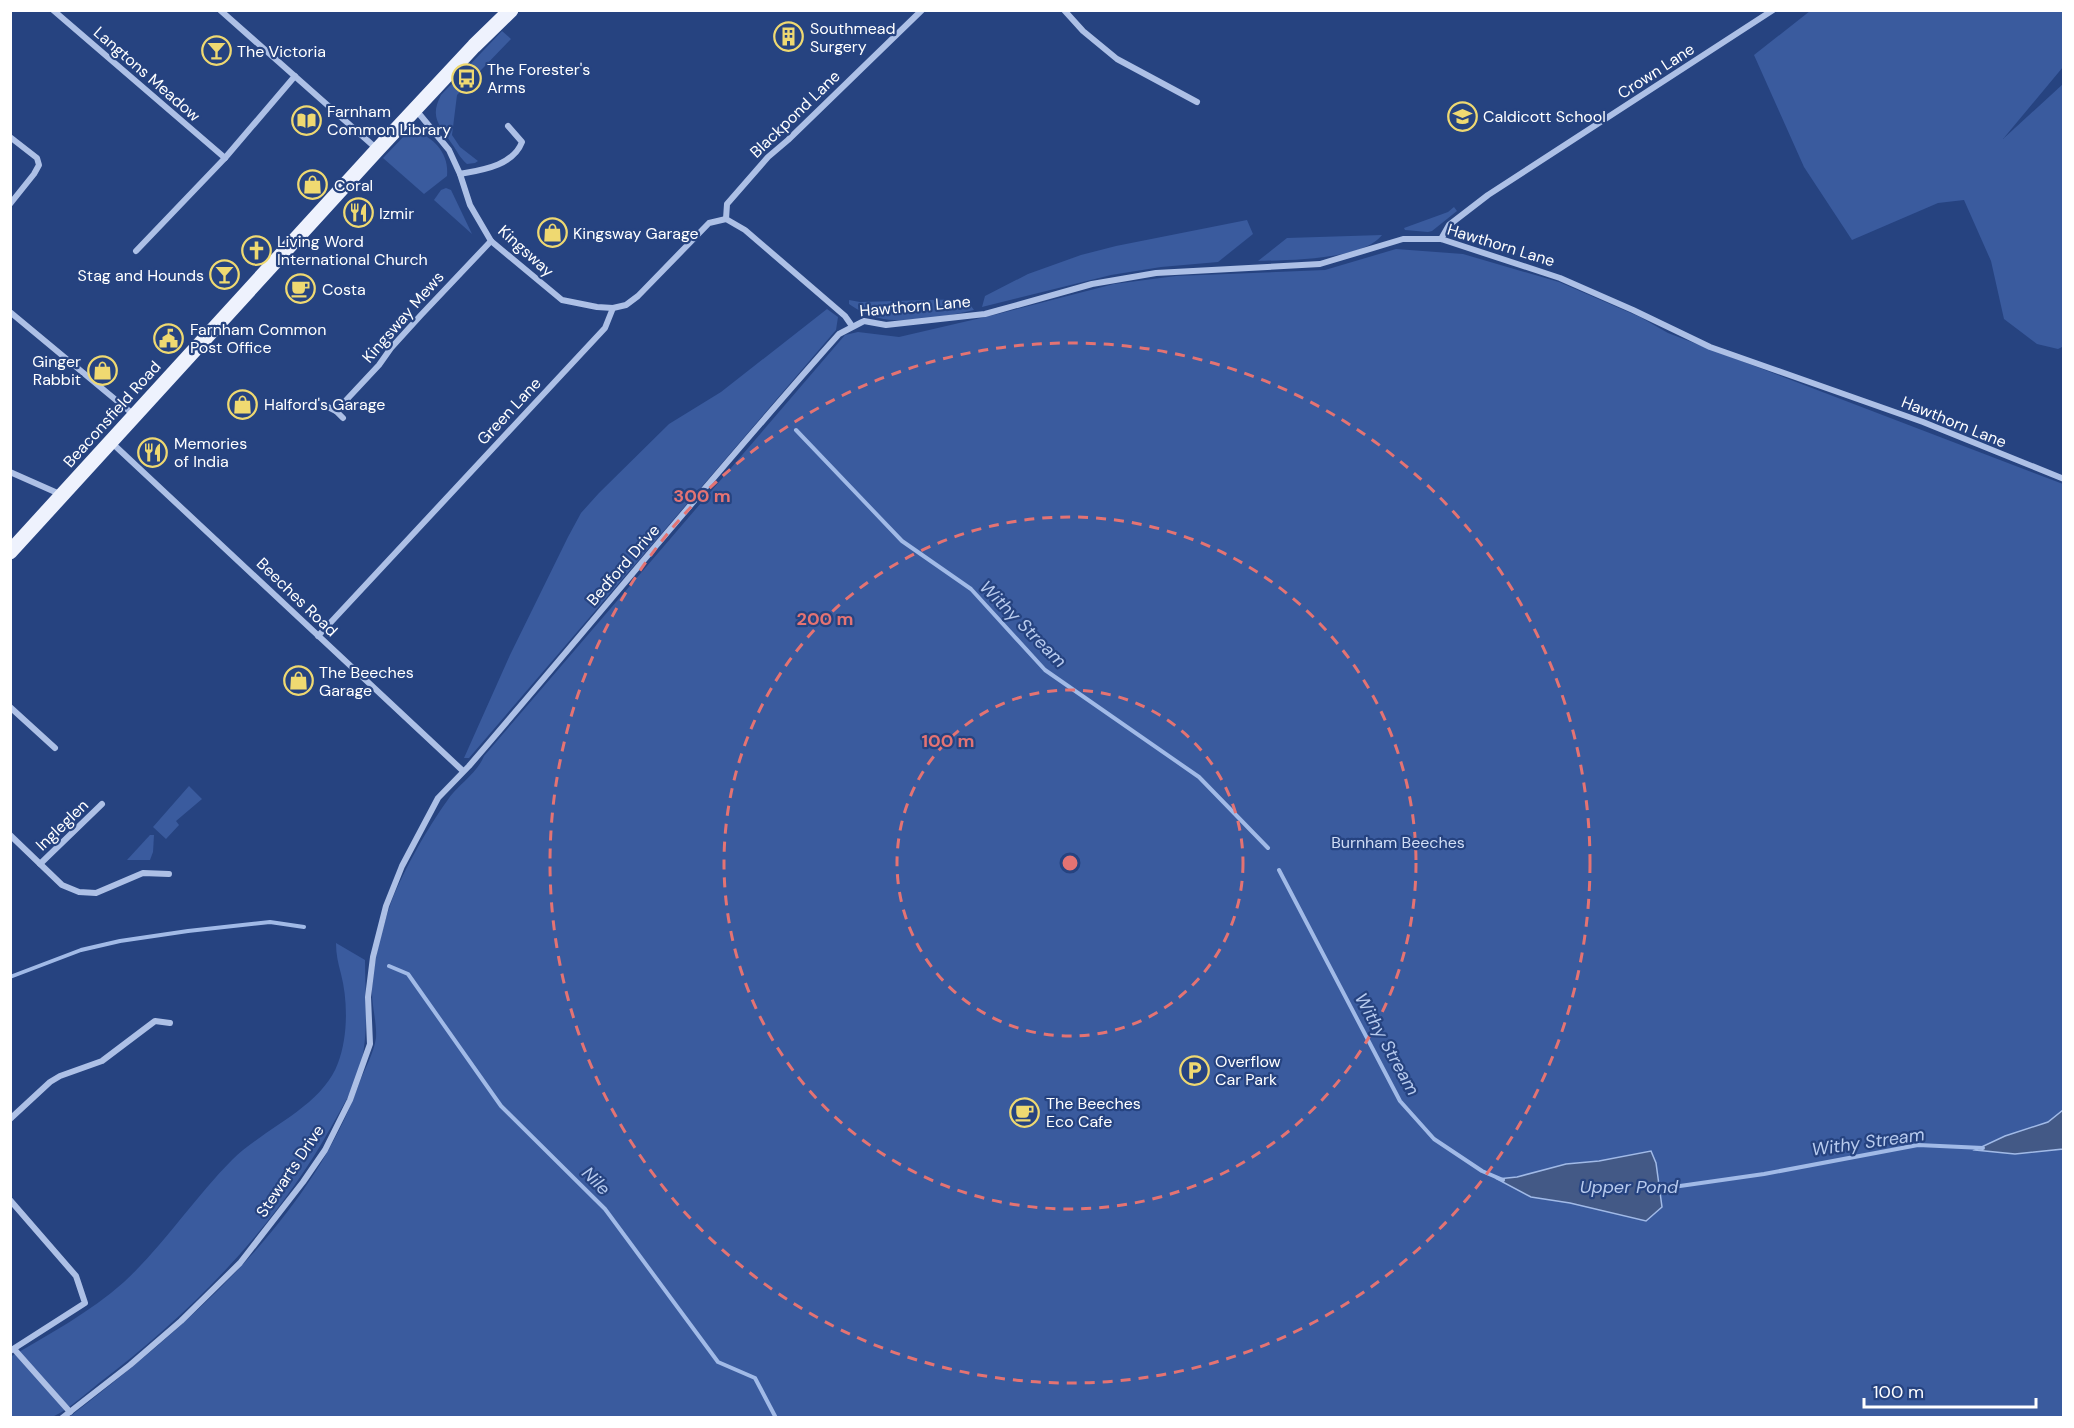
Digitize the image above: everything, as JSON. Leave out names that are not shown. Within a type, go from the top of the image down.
[{"type":"main road","name":"Beaconsfield Road","points":[[10,552],[112,443],[377,150],[416,111],[474,46],[511,10]]},
{"type":"street","name":"Langtons Meadow","points":[[52,10],[225,158]]},
{"type":"street","points":[[220,10],[377,150]]},
{"type":"street","name":"Blackpond Lane","points":[[726,219],[727,204],[768,157],[922,10]]},
{"type":"street","points":[[1064,10],[1083,31],[1117,59],[1197,102]]},
{"type":"street","name":"Crown Lane","points":[[1441,239],[1449,225],[1488,195],[1773,10]]},
{"type":"street","points":[[136,251],[225,158],[295,76]]},
{"type":"street","name":"Kingsway","points":[[416,111],[449,150],[470,205],[490,241],[562,300],[614,308]]},
{"type":"street","points":[[460,174],[484,170],[506,161],[520,148],[522,142],[508,126]]},
{"type":"street","points":[[10,137],[37,158],[39,165],[10,204]]},
{"type":"street","points":[[614,308],[626,305],[638,296],[710,223],[726,219]]},
{"type":"street","name":"Hawthorn Lane","points":[[726,219],[745,230],[845,316],[852,326],[864,321],[886,325],[985,314],[1092,284],[1156,273],[1320,264],[1403,239],[1441,239],[1560,278],[1710,347],[1923,422],[2064,479]]},
{"type":"street","name":"Kingsway Mews","points":[[336,411],[490,241]]},
{"type":"street","name":"Green Lane","points":[[318,636],[605,328],[614,308]]},
{"type":"street","points":[[10,312],[135,415]]},
{"type":"street","name":"Bedford Drive","points":[[463,771],[653,551],[768,413],[839,334],[852,326]]},
{"type":"street","points":[[324,405],[336,411],[343,418]]},
{"type":"street","name":"Beeches Road","points":[[112,443],[463,771]]},
{"type":"street","points":[[10,472],[62,495]]},
{"type":"street","points":[[10,707],[55,748]]},
{"type":"street","name":"Stewarts Drive","points":[[62,1418],[181,1321],[240,1263],[325,1150],[350,1100],[370,1044],[368,997],[373,957],[386,906],[402,866],[438,798],[463,771]]},
{"type":"street","name":"Ingleglen","points":[[40,864],[102,804]]},
{"type":"street","name":"Ingleglen","points":[[10,835],[62,885],[79,892],[96,892],[143,873],[169,874]]},
{"type":"street","points":[[10,1119],[50,1082],[60,1076],[102,1061],[155,1021],[170,1023]]},
{"type":"street","points":[[10,1200],[76,1276],[85,1303],[12,1350],[70,1412]]},
{"type":"green space","points":[[2061,10],[2064,13],[2063,67],[2003,139],[2063,84],[2064,346],[2058,349],[2037,344],[2004,319],[1991,261],[1964,200],[1938,203],[1852,240],[1804,167],[1754,55],[1810,11]]},
{"type":"green space","points":[[502,31],[511,39],[457,95],[452,135],[460,147],[478,161],[467,164],[437,121],[436,110],[441,95]]},
{"type":"green space","points":[[417,132],[430,139],[440,149],[447,168],[447,176],[424,194],[383,158],[407,133]]},
{"type":"green space","points":[[446,188],[451,190],[472,234],[434,200],[441,190]]},
{"type":"green space","points":[[1454,207],[1457,211],[1432,231],[1405,230],[1404,228],[1448,212]]},
{"type":"green space","points":[[1247,220],[1253,234],[1218,262],[1161,267],[1111,275],[982,307],[985,296],[1028,274],[1081,255]]},
{"type":"green space","points":[[1382,235],[1372,243],[1343,254],[1306,259],[1258,261],[1287,238]]},
{"type":"green space","name":"Burnham Beeches","points":[[1396,249],[1463,254],[1559,282],[1640,317],[1668,333],[2063,484],[2063,1417],[68,1418],[155,1348],[197,1310],[275,1228],[308,1182],[337,1135],[373,1050],[376,1032],[372,982],[382,933],[397,888],[432,823],[451,795],[477,768],[484,756],[845,335],[858,332],[899,337],[1114,284],[1176,276],[1325,270]]},
{"type":"green space","points":[[966,299],[974,310],[913,320],[889,320],[875,317],[849,304],[849,300],[860,302]]},
{"type":"green space","points":[[827,309],[838,317],[836,330],[469,758],[464,758],[510,655],[581,513],[669,424],[721,392]]},
{"type":"green space","points":[[189,786],[202,799],[176,821],[179,825],[166,839],[153,827]]},
{"type":"green space","points":[[150,835],[154,835],[150,860],[127,860]]},
{"type":"green space","points":[[336,943],[365,960],[366,1025],[363,1051],[361,1064],[351,1089],[307,1166],[283,1201],[228,1268],[166,1328],[133,1356],[56,1415],[41,1418],[11,1417],[10,1357],[84,1313],[124,1282],[139,1268],[232,1160],[245,1148],[306,1105],[330,1078],[338,1063],[344,1042],[346,1019],[345,996]]},
{"type":"water","points":[[2063,1110],[2063,1149],[2015,1154],[1975,1150],[2005,1136],[2048,1122]]},
{"type":"water","name":"Upper Pond","points":[[1651,1151],[1656,1163],[1662,1207],[1646,1221],[1570,1203],[1531,1197],[1497,1179],[1517,1177],[1566,1164],[1599,1161]]},
{"type":"waterway","name":"Withy Stream","points":[[796,430],[902,541],[971,589],[1045,670],[1199,777],[1268,848]]},
{"type":"waterway","name":"Withy Stream","points":[[1279,870],[1400,1101],[1434,1139],[1482,1171],[1503,1180]]},
{"type":"waterway","points":[[10,977],[81,950],[120,941],[270,922],[304,927]]},
{"type":"waterway","name":"Nile","points":[[389,966],[408,974],[501,1106],[605,1209],[718,1362],[755,1378],[776,1418]]},
{"type":"waterway","name":"Withy Stream","points":[[1673,1187],[1764,1174],[1918,1145],[1983,1148]]},
{"type":"place","name":"Southmead Surgery","points":[[789,37]]},
{"type":"place","name":"The Victoria","points":[[216,51]]},
{"type":"place","name":"The Forester's Arms","points":[[466,78]]},
{"type":"place","name":"Caldicott School","points":[[1462,116]]},
{"type":"place","name":"Farnham Common Library","points":[[306,120]]},
{"type":"place","name":"Coral","points":[[313,185]]},
{"type":"place","name":"Izmir","points":[[358,213]]},
{"type":"place","name":"Kingsway Garage","points":[[552,233]]},
{"type":"place","name":"Living Word International Church","points":[[256,250]]},
{"type":"place","name":"Stag and Hounds","points":[[225,275]]},
{"type":"place","name":"Costa","points":[[301,289]]},
{"type":"place","name":"Farnham Common Post Office","points":[[169,338]]},
{"type":"place","name":"Ginger Rabbit","points":[[102,370]]},
{"type":"place","name":"Halford's Garage","points":[[243,404]]},
{"type":"place","name":"Memories of India","points":[[153,452]]},
{"type":"place","name":"The Beeches Garage","points":[[298,681]]},
{"type":"place","name":"Overflow Car Park","points":[[1194,1070]]},
{"type":"place","name":"The Beeches Eco Cafe","points":[[1025,1112]]}]
